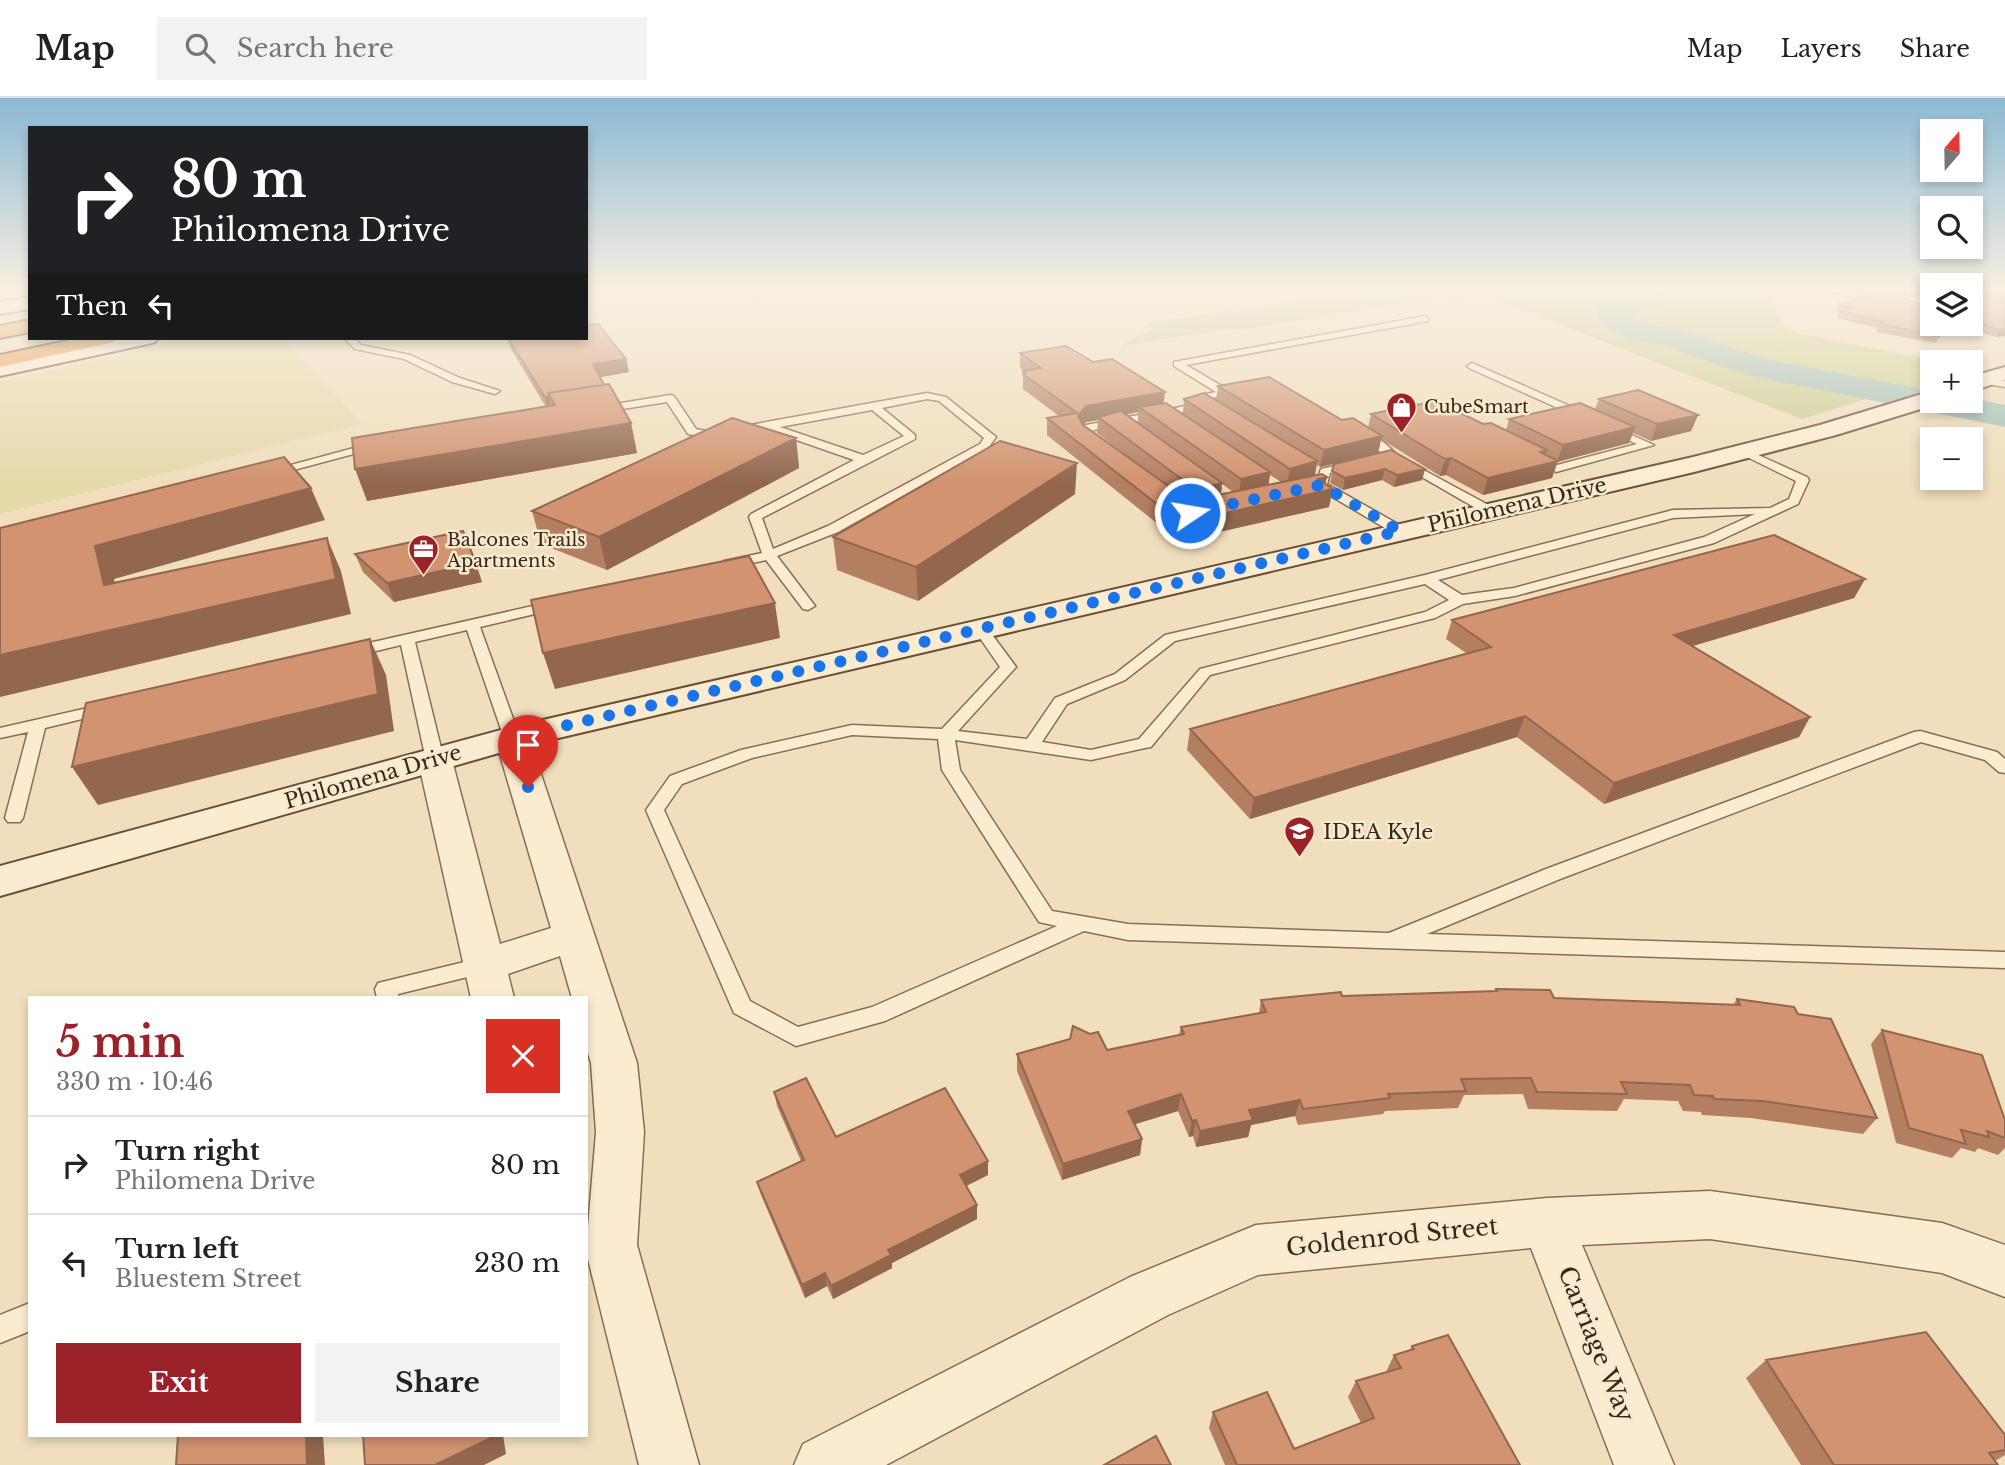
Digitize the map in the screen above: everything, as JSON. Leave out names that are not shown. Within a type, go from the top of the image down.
[{"type":"highway","points":[[0,361],[24,356]]},
{"type":"street","points":[[0,370],[66,356]]},
{"type":"street","name":"Philomena Drive","points":[[0,881],[512,738],[1745,452],[1920,402]]},
{"type":"street","points":[[512,738],[614,1063],[620,1132],[599,1227],[669,1465]]},
{"type":"street","points":[[435,760],[489,981],[574,936]]},
{"type":"street","name":"Goldenrod Street","points":[[824,1465],[1149,1296],[1256,1251],[1547,1222],[1710,1215],[1942,1248],[2005,1271]]},
{"type":"street","name":"Carriage Way","points":[[1547,1222],[1644,1465]]},
{"type":"lane","points":[[401,356],[456,380],[495,391]]},
{"type":"lane","points":[[1222,356],[1177,364],[1226,393]]},
{"type":"lane","points":[[1472,366],[1648,445],[1556,469],[1521,451]]},
{"type":"lane","points":[[1108,452],[1088,436],[1086,432],[1090,427],[1127,425],[1166,412],[1194,407],[1201,400],[1249,389]]},
{"type":"lane","points":[[589,411],[670,398],[692,432],[711,435],[927,396],[943,399],[989,437],[984,446],[833,529],[769,555],[715,568]]},
{"type":"lane","points":[[1201,400],[1213,408]]},
{"type":"lane","points":[[808,606],[769,555],[755,517],[911,436],[874,406]]},
{"type":"lane","points":[[1166,412],[1177,420]]},
{"type":"lane","points":[[1374,423],[1349,428],[1490,511]]},
{"type":"lane","points":[[766,426],[864,459]]},
{"type":"lane","points":[[254,476],[387,443]]},
{"type":"lane","points":[[1084,923],[877,1015],[796,1037],[742,1007],[655,810],[676,780],[747,754],[852,730],[946,734],[1091,755],[1145,743],[1205,672],[1430,615],[1459,600],[1516,592],[1709,540],[1794,501],[1803,480],[1745,452]]},
{"type":"lane","points":[[1378,458],[1391,455]]},
{"type":"lane","points":[[1296,490],[1320,477],[1325,471],[1365,461]]},
{"type":"lane","points":[[1320,477],[1400,531]]},
{"type":"lane","points":[[1031,745],[1061,701],[1120,677],[1170,638],[1427,579],[1673,514],[1776,509]]},
{"type":"lane","points":[[1427,579],[1459,600]]},
{"type":"lane","points":[[338,655],[566,602]]},
{"type":"lane","points":[[472,624],[512,738]]},
{"type":"lane","points":[[946,734],[1008,667],[980,628]]},
{"type":"lane","points":[[407,639],[435,760]]},
{"type":"lane","points":[[0,733],[120,706]]},
{"type":"lane","points":[[14,818],[38,724]]},
{"type":"lane","points":[[946,734],[951,770],[1046,917],[1128,932],[2005,960]]},
{"type":"lane","points":[[1389,941],[1553,874],[1920,736],[1991,756],[2005,768]]},
{"type":"lane","points":[[388,996],[386,989],[489,981]]},
{"type":"lane","points":[[0,1329],[28,1318]]},
{"type":"shaded area","points":[[114,356],[299,356],[362,424],[0,514],[0,382]]},
{"type":"green space","points":[[1640,356],[1920,358],[1920,386],[1881,401],[1866,399],[1802,419]]},
{"type":"building","points":[[519,356],[623,356],[626,359],[593,364],[604,385],[548,393],[549,397],[545,397]]},
{"type":"building","points":[[1024,356],[1083,356],[1093,362],[1112,359],[1165,392],[1086,406],[1078,416],[1083,425],[1178,493],[1174,497],[1178,503],[1322,474],[1327,477],[1318,479],[1333,489],[1181,523],[1047,418],[1077,413],[1023,374],[1023,371],[1041,368]]},
{"type":"building","points":[[1269,377],[1342,420],[1353,418],[1382,436],[1324,450],[1218,386]]},
{"type":"building","points":[[609,384],[631,423],[355,469],[352,438],[555,405],[548,393]]},
{"type":"building","points":[[1638,390],[1698,415],[1657,424],[1599,399]]},
{"type":"building","points":[[1204,393],[1317,461],[1290,469],[1184,399]]},
{"type":"building","points":[[1436,401],[1547,450],[1540,452],[1558,461],[1488,478],[1451,458],[1445,459],[1371,414]]},
{"type":"building","points":[[1166,403],[1270,472],[1241,479],[1139,407]]},
{"type":"building","points":[[1580,403],[1635,427],[1563,445],[1509,419]]},
{"type":"building","points":[[1121,411],[1222,483],[1195,489],[1098,417]]},
{"type":"building","points":[[732,418],[796,438],[599,537],[532,511]]},
{"type":"building","points":[[1000,441],[1077,463],[916,567],[833,537]]},
{"type":"building","points":[[1391,450],[1425,469],[1397,475],[1385,469],[1345,478],[1332,471],[1334,464]]},
{"type":"building","points":[[284,457],[311,488],[95,546],[104,585],[327,538],[336,579],[0,655],[0,528]]},
{"type":"building","points":[[463,531],[476,563],[387,583],[355,554]]},
{"type":"building","points":[[1774,535],[1865,579],[1674,635],[1810,717],[1614,783],[1525,716],[1254,798],[1190,729],[1491,647],[1452,620]]},
{"type":"building","points":[[749,556],[775,603],[543,653],[531,600]]},
{"type":"building","points":[[370,639],[378,694],[72,767],[86,703]]},
{"type":"building","points":[[1496,989],[1550,990],[1554,998],[1740,1005],[1737,999],[1794,1007],[1798,1014],[1831,1019],[1877,1118],[1763,1101],[1714,1099],[1713,1096],[1694,1095],[1690,1085],[1621,1082],[1627,1094],[1537,1092],[1531,1078],[1461,1079],[1466,1091],[1388,1094],[1390,1098],[1303,1109],[1300,1100],[1249,1110],[1253,1120],[1200,1131],[1196,1120],[1192,1121],[1181,1094],[1128,1111],[1142,1139],[1063,1164],[1017,1054],[1070,1039],[1073,1026],[1090,1034],[1098,1032],[1107,1050],[1184,1034],[1181,1027],[1266,1012],[1261,1000],[1341,992],[1342,996],[1497,991]]},
{"type":"building","points":[[1882,1030],[1982,1055],[2005,1120],[2005,1138],[1987,1131],[1989,1137],[1961,1130],[1966,1144],[1909,1128]]},
{"type":"building","points":[[806,1078],[836,1137],[945,1088],[988,1161],[960,1175],[977,1205],[888,1250],[891,1255],[831,1286],[825,1273],[802,1285],[757,1182],[804,1160],[774,1092]]},
{"type":"building","points":[[1926,1332],[2005,1435],[2005,1450],[1989,1453],[1998,1465],[1834,1465],[1766,1360]]},
{"type":"building","points":[[1448,1335],[1520,1465],[1237,1465],[1213,1412],[1267,1392],[1294,1449],[1374,1418],[1356,1381],[1401,1368],[1394,1355],[1414,1349],[1412,1346]]},
{"type":"building","points":[[1156,1436],[1171,1465],[1104,1465]]},
{"type":"building","points":[[178,1437],[306,1437],[307,1465],[176,1465]]},
{"type":"building","points":[[363,1437],[493,1437],[435,1465],[365,1465]]},
{"type":"waterway","points":[[1724,356],[1762,369],[2005,416]]},
{"type":"place","name":"CubeSmart","points":[[1401,434]]},
{"type":"place","name":"Balcones Trails Apartments","points":[[424,577]]},
{"type":"place","name":"IDEA Kyle","points":[[1300,859]]},
{"type":"route","points":[[528,787],[512,738],[1400,531],[1321,485],[1190,513]]}]
